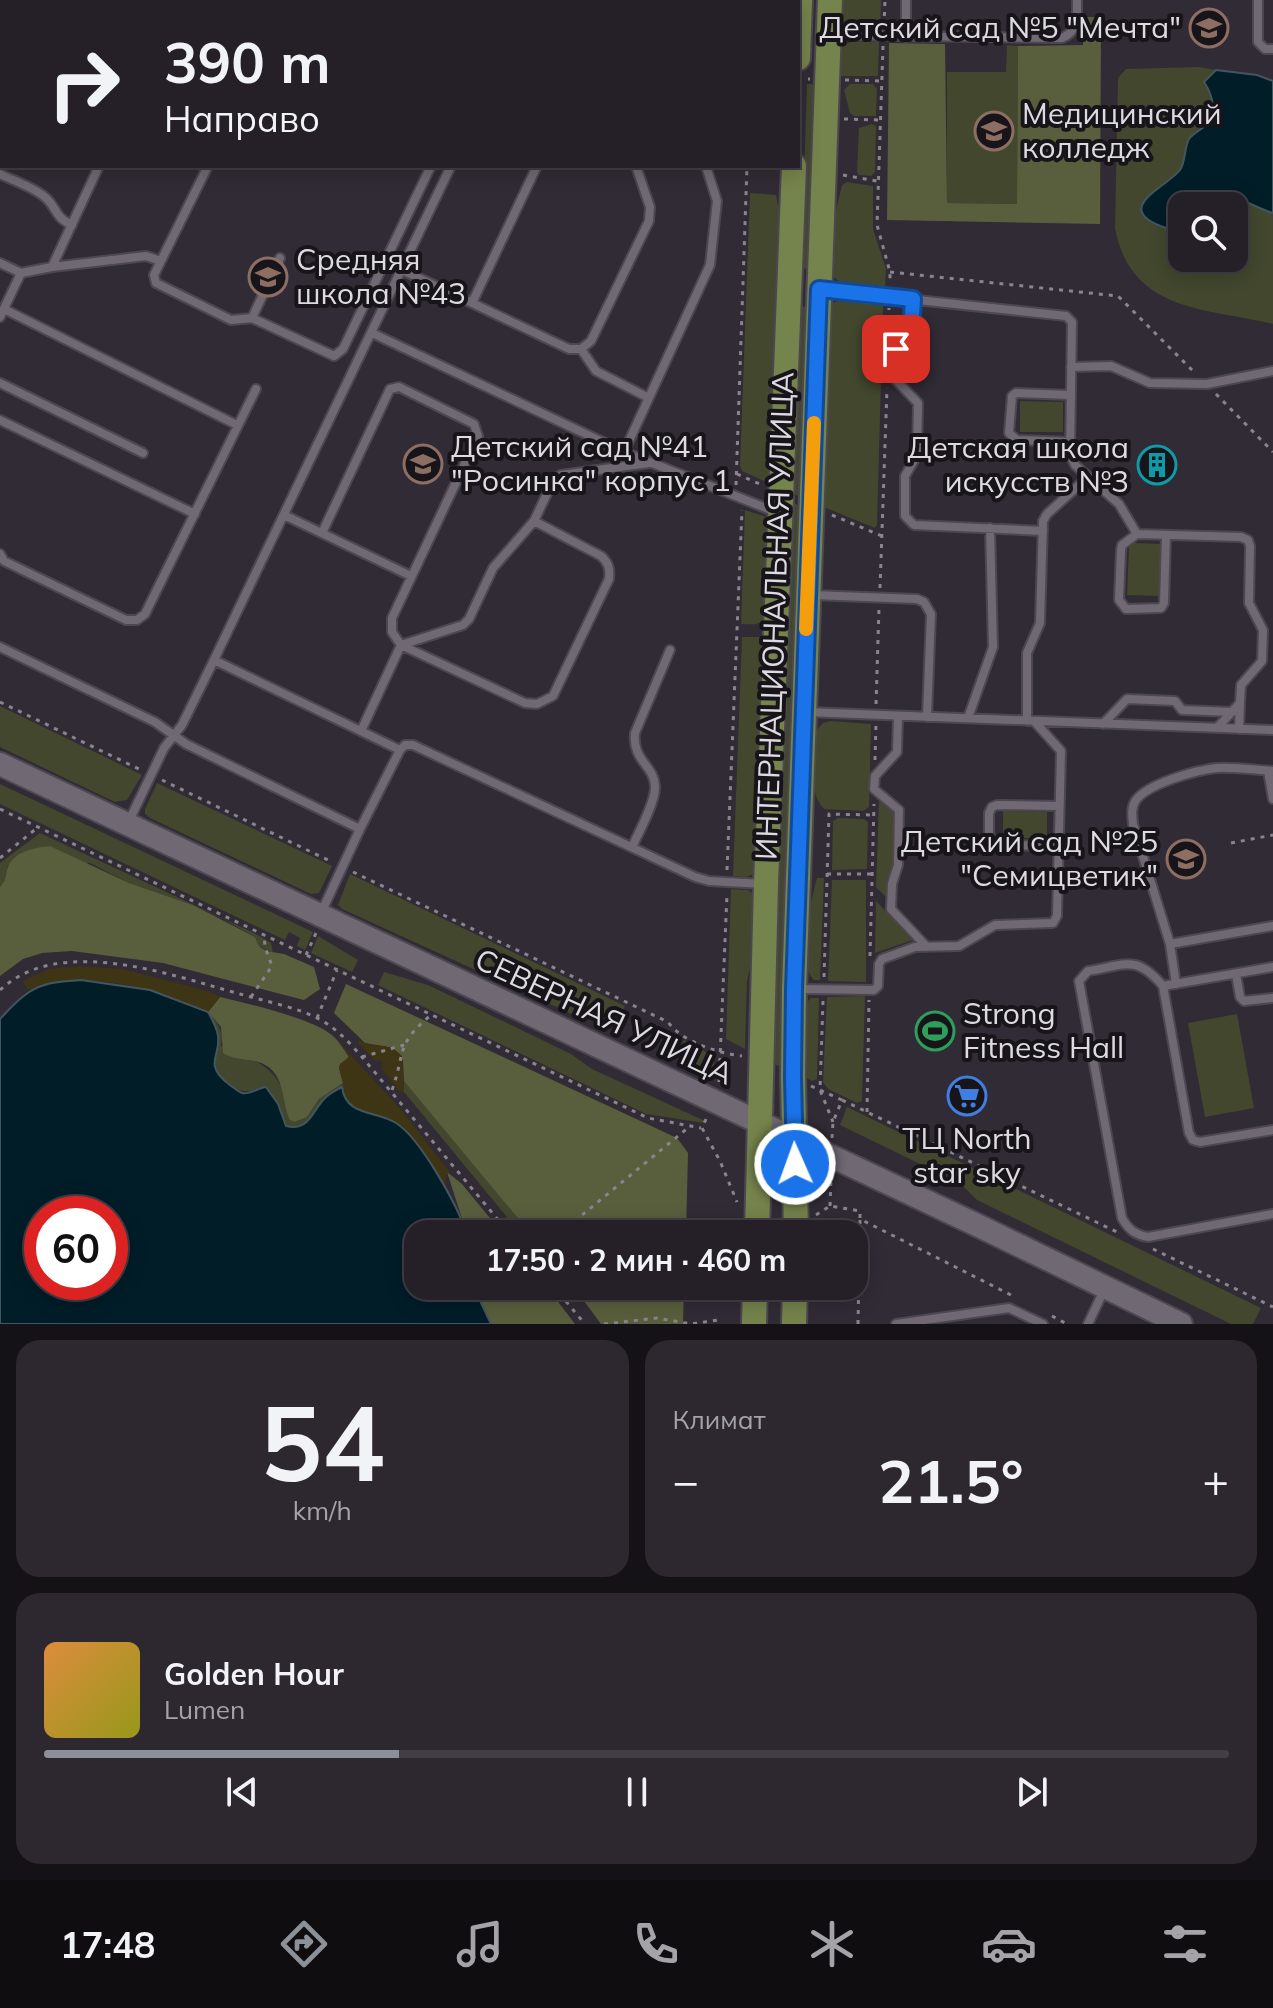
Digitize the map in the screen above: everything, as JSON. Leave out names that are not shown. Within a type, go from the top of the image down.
[{"type":"main road","name":"ИНТЕРНАЦИОНАЛЬНАЯ УЛИЦА","points":[[796,1220],[794,989],[830,0]]},
{"type":"main road","name":"ИНТЕРНАЦИОНАЛЬНАЯ УЛИЦА","points":[[757,1220],[766,884],[794,168]]},
{"type":"main road","points":[[789,289],[819,289]]},
{"type":"main road","name":"СЕВЕРНАЯ УЛИЦА","points":[[0,764],[1181,1324]]},
{"type":"main road","points":[[754,1324],[755,1300]]},
{"type":"main road","points":[[794,1324],[795,1300]]},
{"type":"lane","points":[[906,0],[906,37]]},
{"type":"lane","points":[[829,35],[1062,38],[1073,31],[1077,22],[1077,0]]},
{"type":"lane","points":[[1258,0],[1258,42],[1265,49],[1273,49]]},
{"type":"lane","points":[[52,267],[98,168]]},
{"type":"lane","points":[[207,168],[154,275],[159,285],[231,320],[252,318],[328,355],[338,354],[343,349],[430,168]]},
{"type":"lane","points":[[127,825],[164,748],[182,725],[214,660],[450,168]]},
{"type":"lane","points":[[472,303],[536,168]]},
{"type":"lane","points":[[402,270],[569,349],[581,349],[591,341],[649,221],[650,207],[637,168]]},
{"type":"lane","points":[[624,452],[710,265],[717,201],[707,168]]},
{"type":"lane","points":[[0,174],[40,194],[48,200],[56,215],[72,225]]},
{"type":"lane","points":[[0,263],[21,273],[146,256],[161,261]]},
{"type":"lane","points":[[252,318],[280,258]]},
{"type":"lane","points":[[21,273],[2,313],[237,425]]},
{"type":"lane","points":[[819,289],[1066,316],[1072,322],[1070,442],[1073,461],[1119,504],[1137,534]]},
{"type":"lane","points":[[913,299],[911,332],[896,349],[895,379],[918,403],[917,455],[905,476],[905,516],[914,525],[1043,531]]},
{"type":"lane","points":[[372,333],[624,452],[781,514]]},
{"type":"lane","points":[[581,349],[596,371],[649,398]]},
{"type":"lane","points":[[1071,367],[1111,366],[1150,383],[1207,384],[1273,371]]},
{"type":"lane","points":[[0,383],[143,453]]},
{"type":"lane","points":[[322,533],[387,392],[394,386],[474,424],[478,436],[392,618],[392,632],[401,645],[525,703],[537,704],[553,696],[609,579],[610,571],[607,561],[601,556],[534,521]]},
{"type":"lane","points":[[0,554],[4,561],[126,620],[137,620],[145,614],[256,389]]},
{"type":"lane","points":[[1070,442],[1017,440],[1009,433],[1012,396],[1016,393],[1071,395]]},
{"type":"lane","points":[[0,420],[195,514]]},
{"type":"lane","points":[[361,731],[401,645],[463,625],[469,619],[493,568],[534,521],[554,479],[561,475],[649,463]]},
{"type":"lane","points":[[794,989],[874,990],[878,986],[882,959],[915,947],[959,946],[995,925],[1053,923],[1057,916],[1061,751],[1030,721],[1027,653],[1040,623],[1043,531],[1047,514],[1088,477]]},
{"type":"lane","points":[[284,515],[411,576]]},
{"type":"lane","points":[[968,718],[993,647],[990,528]]},
{"type":"lane","points":[[1166,535],[1164,603],[1155,610],[1126,609],[1119,600],[1121,550],[1122,545],[1137,534],[1241,537],[1248,540],[1249,603],[1263,630],[1262,661],[1241,685],[1239,729]]},
{"type":"lane","points":[[808,595],[917,599],[928,607],[931,614],[927,717]]},
{"type":"lane","points":[[0,647],[155,722],[174,736],[360,829]]},
{"type":"lane","points":[[632,847],[656,788],[653,775],[639,758],[634,744],[635,733],[670,650]]},
{"type":"lane","points":[[214,660],[400,750]]},
{"type":"lane","points":[[1103,724],[1127,699],[1175,701],[1182,710],[1232,712]]},
{"type":"lane","points":[[1217,728],[1240,703]]},
{"type":"lane","points":[[803,712],[1273,730]]},
{"type":"lane","points":[[898,716],[897,752],[875,776],[874,789],[899,810],[898,865],[892,884],[891,909],[926,946]]},
{"type":"lane","points":[[322,918],[360,829],[405,745],[413,745],[703,880],[766,884]]},
{"type":"lane","points":[[1176,984],[1170,944],[1133,824],[1131,814],[1136,800],[1154,786],[1219,768],[1270,771],[1273,799]]},
{"type":"lane","points":[[1059,806],[997,805],[989,813],[989,835],[997,845],[1059,846]]},
{"type":"lane","points":[[1170,944],[1273,926]]},
{"type":"lane","points":[[1273,1130],[1200,1142],[1193,1140],[1189,1133],[1163,986],[1149,970],[1135,964],[1088,971],[1079,981],[1122,1218],[1133,1231],[1148,1237],[1273,1214]]},
{"type":"lane","points":[[1163,986],[1273,967]]},
{"type":"lane","points":[[1236,974],[1240,997],[1244,1001],[1273,998]]},
{"type":"lane","points":[[1088,1324],[1106,1287]]},
{"type":"lane","points":[[896,1324],[1009,1308],[1043,1324]]},
{"type":"path","points":[[885,0],[877,225],[890,272],[888,340]]},
{"type":"path","points":[[844,119],[879,120]]},
{"type":"path","points":[[843,163],[843,177],[878,181]]},
{"type":"path","points":[[702,1128],[721,1076],[742,499],[742,490],[736,486],[747,168]]},
{"type":"path","points":[[890,272],[1118,296],[1273,452]]},
{"type":"path","points":[[875,776],[887,384]]},
{"type":"path","points":[[0,702],[668,1022],[674,1031],[722,1054]]},
{"type":"path","points":[[0,809],[648,1118],[702,1128]]},
{"type":"path","points":[[833,1122],[820,1090],[829,814],[873,815]]},
{"type":"path","points":[[0,858],[37,828]]},
{"type":"path","points":[[1231,843],[1273,835]]},
{"type":"path","points":[[827,874],[872,874]]},
{"type":"path","points":[[306,955],[322,918]]},
{"type":"path","points":[[251,997],[272,966],[264,934]]},
{"type":"path","points":[[0,990],[16,977],[40,967],[92,962],[188,980],[317,1018],[339,1032],[362,1057],[498,1220]]},
{"type":"path","points":[[317,1018],[337,970]]},
{"type":"path","points":[[391,1092],[404,1045],[413,1031],[431,1015]]},
{"type":"path","points":[[362,1057],[404,1045]]},
{"type":"path","points":[[830,1206],[833,1122],[842,1100],[1119,1233]]},
{"type":"path","points":[[576,1220],[690,1126]]},
{"type":"path","points":[[702,1128],[737,1200],[737,1214]]},
{"type":"path","points":[[858,1324],[860,1219],[1012,1296]]},
{"type":"path","points":[[1147,1247],[1273,1307]]},
{"type":"path","points":[[565,1300],[585,1324]]},
{"type":"path","points":[[1040,1310],[1067,1324]]},
{"type":"path","points":[[604,1324],[657,1318],[691,1324],[718,1320],[718,1324]]},
{"type":"green space","points":[[841,0],[881,0],[880,30],[845,28],[840,18]]},
{"type":"green space","points":[[1084,17],[1101,17],[1100,224],[887,220],[889,43],[945,44],[947,203],[1017,204],[1018,46],[1083,45]]},
{"type":"green space","points":[[850,42],[879,42],[878,76],[837,76],[839,49]]},
{"type":"green space","points":[[1007,45],[1018,46],[1017,204],[947,203],[947,72],[1006,72]]},
{"type":"green space","points":[[1199,67],[1216,70],[1204,82],[1214,107],[1212,115],[1187,145],[1180,192],[1168,192],[1168,272],[1248,272],[1248,203],[1273,213],[1273,324],[1175,302],[1155,292],[1137,277],[1124,256],[1115,228],[1118,78],[1126,69]]},
{"type":"green space","points":[[807,84],[816,84],[808,268],[805,269],[801,264]]},
{"type":"green space","points":[[850,84],[873,84],[877,89],[876,116],[854,116],[850,113],[844,90]]},
{"type":"green space","points":[[872,124],[876,126],[875,172],[871,176],[859,175],[859,128]]},
{"type":"green space","points":[[847,182],[873,186],[873,229],[886,269],[885,287],[842,283],[832,276],[833,224],[842,185]]},
{"type":"green space","points":[[750,193],[776,195],[782,225],[773,485],[742,471],[740,466]]},
{"type":"green space","points":[[842,300],[883,305],[875,528],[821,506],[830,306]]},
{"type":"green space","points":[[801,306],[808,308],[803,498],[792,493]]},
{"type":"green space","points":[[1020,401],[1063,402],[1063,432],[1020,432]]},
{"type":"green space","points":[[791,502],[803,507],[782,1067],[771,1063]]},
{"type":"green space","points":[[745,510],[764,516],[769,521],[767,614],[763,621],[753,624],[741,624]]},
{"type":"green space","points":[[1134,543],[1161,544],[1159,596],[1127,595],[1129,547]]},
{"type":"green space","points":[[742,637],[760,637],[764,640],[758,866],[754,874],[746,877],[733,876]]},
{"type":"green space","points":[[0,706],[142,775],[127,800],[115,802],[0,747]]},
{"type":"green space","points":[[823,723],[871,724],[869,807],[863,811],[824,809],[815,793],[815,732]]},
{"type":"green space","points":[[157,783],[332,866],[319,893],[311,894],[150,818],[145,814],[145,809]]},
{"type":"green space","points":[[0,784],[313,932],[305,950],[297,946],[300,938],[289,932],[285,940],[0,804]]},
{"type":"green space","points":[[879,799],[894,811],[893,865],[887,898],[876,887]]},
{"type":"green space","points":[[1003,811],[1047,812],[1047,838],[1003,838]]},
{"type":"green space","points":[[838,818],[864,819],[868,822],[867,869],[832,870],[833,821]]},
{"type":"green space","points":[[40,833],[258,935],[271,943],[273,953],[259,946],[255,937],[223,919],[129,883],[90,863],[8,865],[0,887],[0,863]]},
{"type":"green space","points":[[50,846],[129,883],[193,905],[255,937],[259,946],[266,951],[284,954],[314,967],[320,989],[304,1000],[163,963],[72,951],[42,953],[23,959],[0,976],[0,887],[14,859],[24,852]]},
{"type":"green space","points":[[350,874],[625,1006],[615,1028],[572,1014],[342,909],[338,905]]},
{"type":"green space","points":[[817,878],[824,878],[820,980],[814,980],[809,972],[805,946]]},
{"type":"green space","points":[[832,880],[866,880],[866,982],[828,981]]},
{"type":"green space","points":[[731,889],[748,890],[757,897],[755,944],[747,981],[745,1049],[726,1039]]},
{"type":"green space","points":[[876,901],[913,940],[875,953]]},
{"type":"green space","points":[[318,936],[358,960],[352,972],[311,953]]},
{"type":"green space","points":[[384,972],[428,985],[571,1054],[592,1069],[705,1121],[646,1114],[378,985]]},
{"type":"green space","points":[[346,984],[677,1138],[688,1153],[686,1220],[519,1220],[404,1081],[403,1061],[394,1048],[365,1043],[334,1013]]},
{"type":"green space","points":[[865,996],[862,1101],[857,1103],[828,1089],[823,1082],[827,997]]},
{"type":"green space","points":[[220,997],[293,1017],[329,1033],[349,1057],[339,1066],[343,1083],[319,1099],[307,1117],[295,1122],[290,1120],[281,1086],[273,1071],[255,1061],[223,1053],[221,1027],[208,1012]]},
{"type":"green space","points":[[811,998],[819,998],[817,1079],[812,1081],[803,1076],[804,1005]]},
{"type":"green space","points":[[208,1012],[219,1028],[221,1046],[250,1058],[274,1075],[295,1122],[307,1117],[319,1099],[343,1083],[342,1087],[325,1098],[305,1124],[286,1126],[271,1092],[259,1088],[239,1090],[221,1079],[214,1066],[218,1035]]},
{"type":"green space","points":[[1237,1014],[1254,1108],[1205,1117],[1188,1023]]},
{"type":"green space","points":[[684,1040],[713,1056],[715,1075],[676,1057]]},
{"type":"green space","points":[[404,1081],[520,1220],[509,1220],[404,1092]]},
{"type":"green space","points":[[847,1107],[1261,1308],[1253,1324],[1231,1324],[977,1200],[961,1184],[840,1125]]},
{"type":"green space","points":[[447,1172],[462,1184],[492,1220],[462,1220]]},
{"type":"green space","points":[[480,1300],[557,1300],[575,1324],[491,1324]]},
{"type":"green space","points":[[583,1300],[684,1300],[683,1324],[601,1324]]},
{"type":"sand","points":[[81,966],[123,969],[220,997],[208,1012],[165,995],[120,984],[74,981],[28,990],[23,981],[49,969]]},
{"type":"sand","points":[[359,1040],[391,1048],[402,1056],[404,1092],[399,1091],[381,1068],[383,1063],[380,1060],[376,1062],[358,1043]]},
{"type":"sand","points":[[339,1042],[404,1113],[451,1174],[447,1173],[445,1188],[405,1131],[389,1119],[365,1114],[347,1102],[342,1092],[339,1069],[340,1064],[349,1057]]},
{"type":"water","points":[[1216,70],[1257,75],[1273,81],[1273,213],[1248,203],[1248,192],[1168,192],[1166,228],[1150,221],[1142,213],[1142,206],[1180,170],[1189,139],[1211,118],[1212,102],[1204,82]]},
{"type":"water","points":[[81,980],[150,990],[208,1012],[218,1036],[215,1064],[219,1075],[242,1093],[266,1087],[278,1104],[286,1126],[305,1123],[325,1098],[342,1087],[349,1103],[356,1108],[396,1123],[416,1143],[437,1174],[461,1220],[404,1220],[404,1300],[480,1300],[491,1324],[0,1324],[0,1019],[27,993],[44,985]]},
{"type":"slow traffic","points":[[806,629],[814,423]]},
{"type":"place","name":"Детский сад №5 \"Мечта\"","points":[[1209,28]]},
{"type":"place","name":"Медицинский колледж","points":[[994,131]]},
{"type":"place","name":"Средняя школа №43","points":[[268,277]]},
{"type":"place","name":"Детский сад №41 \"Росинка\" корпус 1","points":[[423,464]]},
{"type":"place","name":"Детская школа искусств №3","points":[[1157,465]]},
{"type":"place","name":"Детский сад №25 \"Семицветик\"","points":[[1186,859]]},
{"type":"place","name":"Strong Fitness Hall","points":[[935,1031]]},
{"type":"place","name":"ТЦ North star sky","points":[[967,1096]]},
{"type":"route","points":[[795,1164],[794,989],[819,289],[913,299],[911,332],[896,349]]}]
